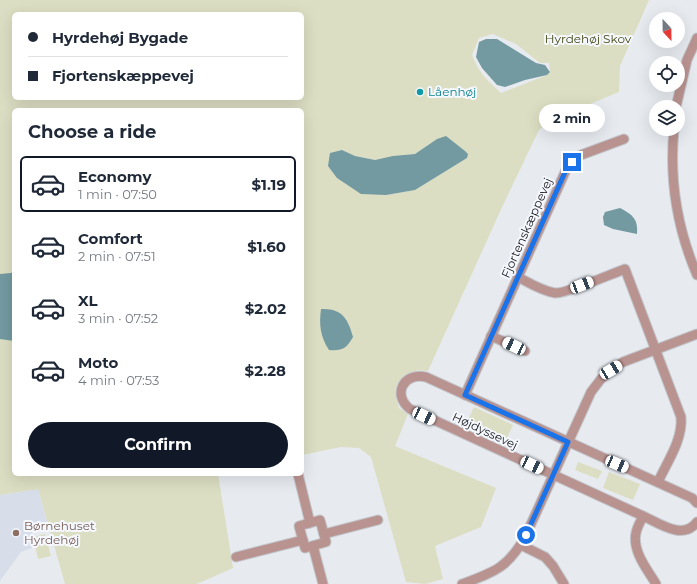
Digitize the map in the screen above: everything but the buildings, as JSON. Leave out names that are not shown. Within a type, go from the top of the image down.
[{"type":"street","points":[[678,100],[687,60],[697,38]]},
{"type":"street","points":[[673,136],[674,192],[679,224],[697,275]]},
{"type":"street","name":"Fjortenskæppevej","points":[[465,395],[566,170],[572,162],[581,155],[624,139]]},
{"type":"street","points":[[518,277],[547,291],[557,293],[567,291],[624,269],[681,417],[682,426],[679,437],[658,482]]},
{"type":"street","points":[[467,583],[504,565],[515,554],[554,475],[592,392],[601,379],[623,362],[697,334]]},
{"type":"street","points":[[491,336],[525,351]]},
{"type":"street","name":"Højdyssevej","points":[[697,503],[692,498],[658,482],[420,376],[414,376],[404,383],[401,395],[402,401],[410,410],[675,530],[688,530],[697,522]]},
{"type":"street","points":[[298,476],[310,523]]},
{"type":"street","points":[[643,516],[636,531],[635,542],[637,552],[656,584]]},
{"type":"street","points":[[320,520],[326,542],[305,548],[299,526],[310,523],[320,520]]},
{"type":"street","points":[[324,534],[378,520]]},
{"type":"street","points":[[236,557],[303,540]]},
{"type":"street","points":[[521,544],[545,557],[553,566],[564,584]]},
{"type":"street","points":[[313,546],[323,584]]},
{"type":"shaded area","name":"Børnehuset Hyrdehøj","points":[[38,489],[48,525],[33,530],[30,536],[32,548],[21,552],[0,581],[0,495]]},
{"type":"green space","name":"Hyrdehøj Skov","points":[[0,0],[649,0],[620,66],[619,92],[552,120],[539,130],[503,205],[428,371],[416,371],[405,375],[397,384],[396,398],[399,408],[408,414],[395,446],[496,488],[481,527],[435,546],[443,579],[425,584],[406,582],[371,457],[359,448],[341,447],[304,455],[304,108],[12,108],[12,476],[218,476],[233,568],[197,584],[65,584],[38,489],[0,495]],"holes":[[[493,34],[516,44],[540,63],[549,63],[550,72],[547,75],[501,93],[484,76],[472,55],[479,38]],[[437,139],[467,158],[415,190],[386,195],[342,150],[355,156],[375,160],[415,154]]]},
{"type":"green space","points":[[474,407],[513,425],[505,442],[466,424]]},
{"type":"green space","points":[[578,462],[602,471],[598,479],[575,470]]},
{"type":"green space","points":[[609,472],[640,484],[633,500],[603,488]]},
{"type":"green space","points":[[45,534],[51,556],[38,559],[33,537]]},
{"type":"water","points":[[486,39],[497,39],[536,63],[545,65],[550,72],[547,75],[525,80],[505,87],[497,85],[482,68],[476,57],[479,42]]},
{"type":"water","points":[[446,136],[468,154],[467,158],[415,190],[386,195],[361,194],[337,178],[328,166],[330,153],[342,150],[355,156],[375,160],[393,156],[415,154],[437,139]]},
{"type":"water","points":[[620,208],[634,218],[637,225],[637,234],[613,229],[604,225],[603,217],[605,212]]},
{"type":"water","points":[[12,272],[12,341],[0,339],[0,274]]},
{"type":"water","points":[[321,309],[334,310],[346,320],[353,337],[346,347],[337,350],[329,350],[321,330]]},
{"type":"place","name":"Låenhøj","points":[[420,92]]},
{"type":"place","name":"Børnehuset Hyrdehøj","points":[[16,533]]},
{"type":"route","points":[[526,535],[568,442],[465,395],[566,170],[572,162]]}]
